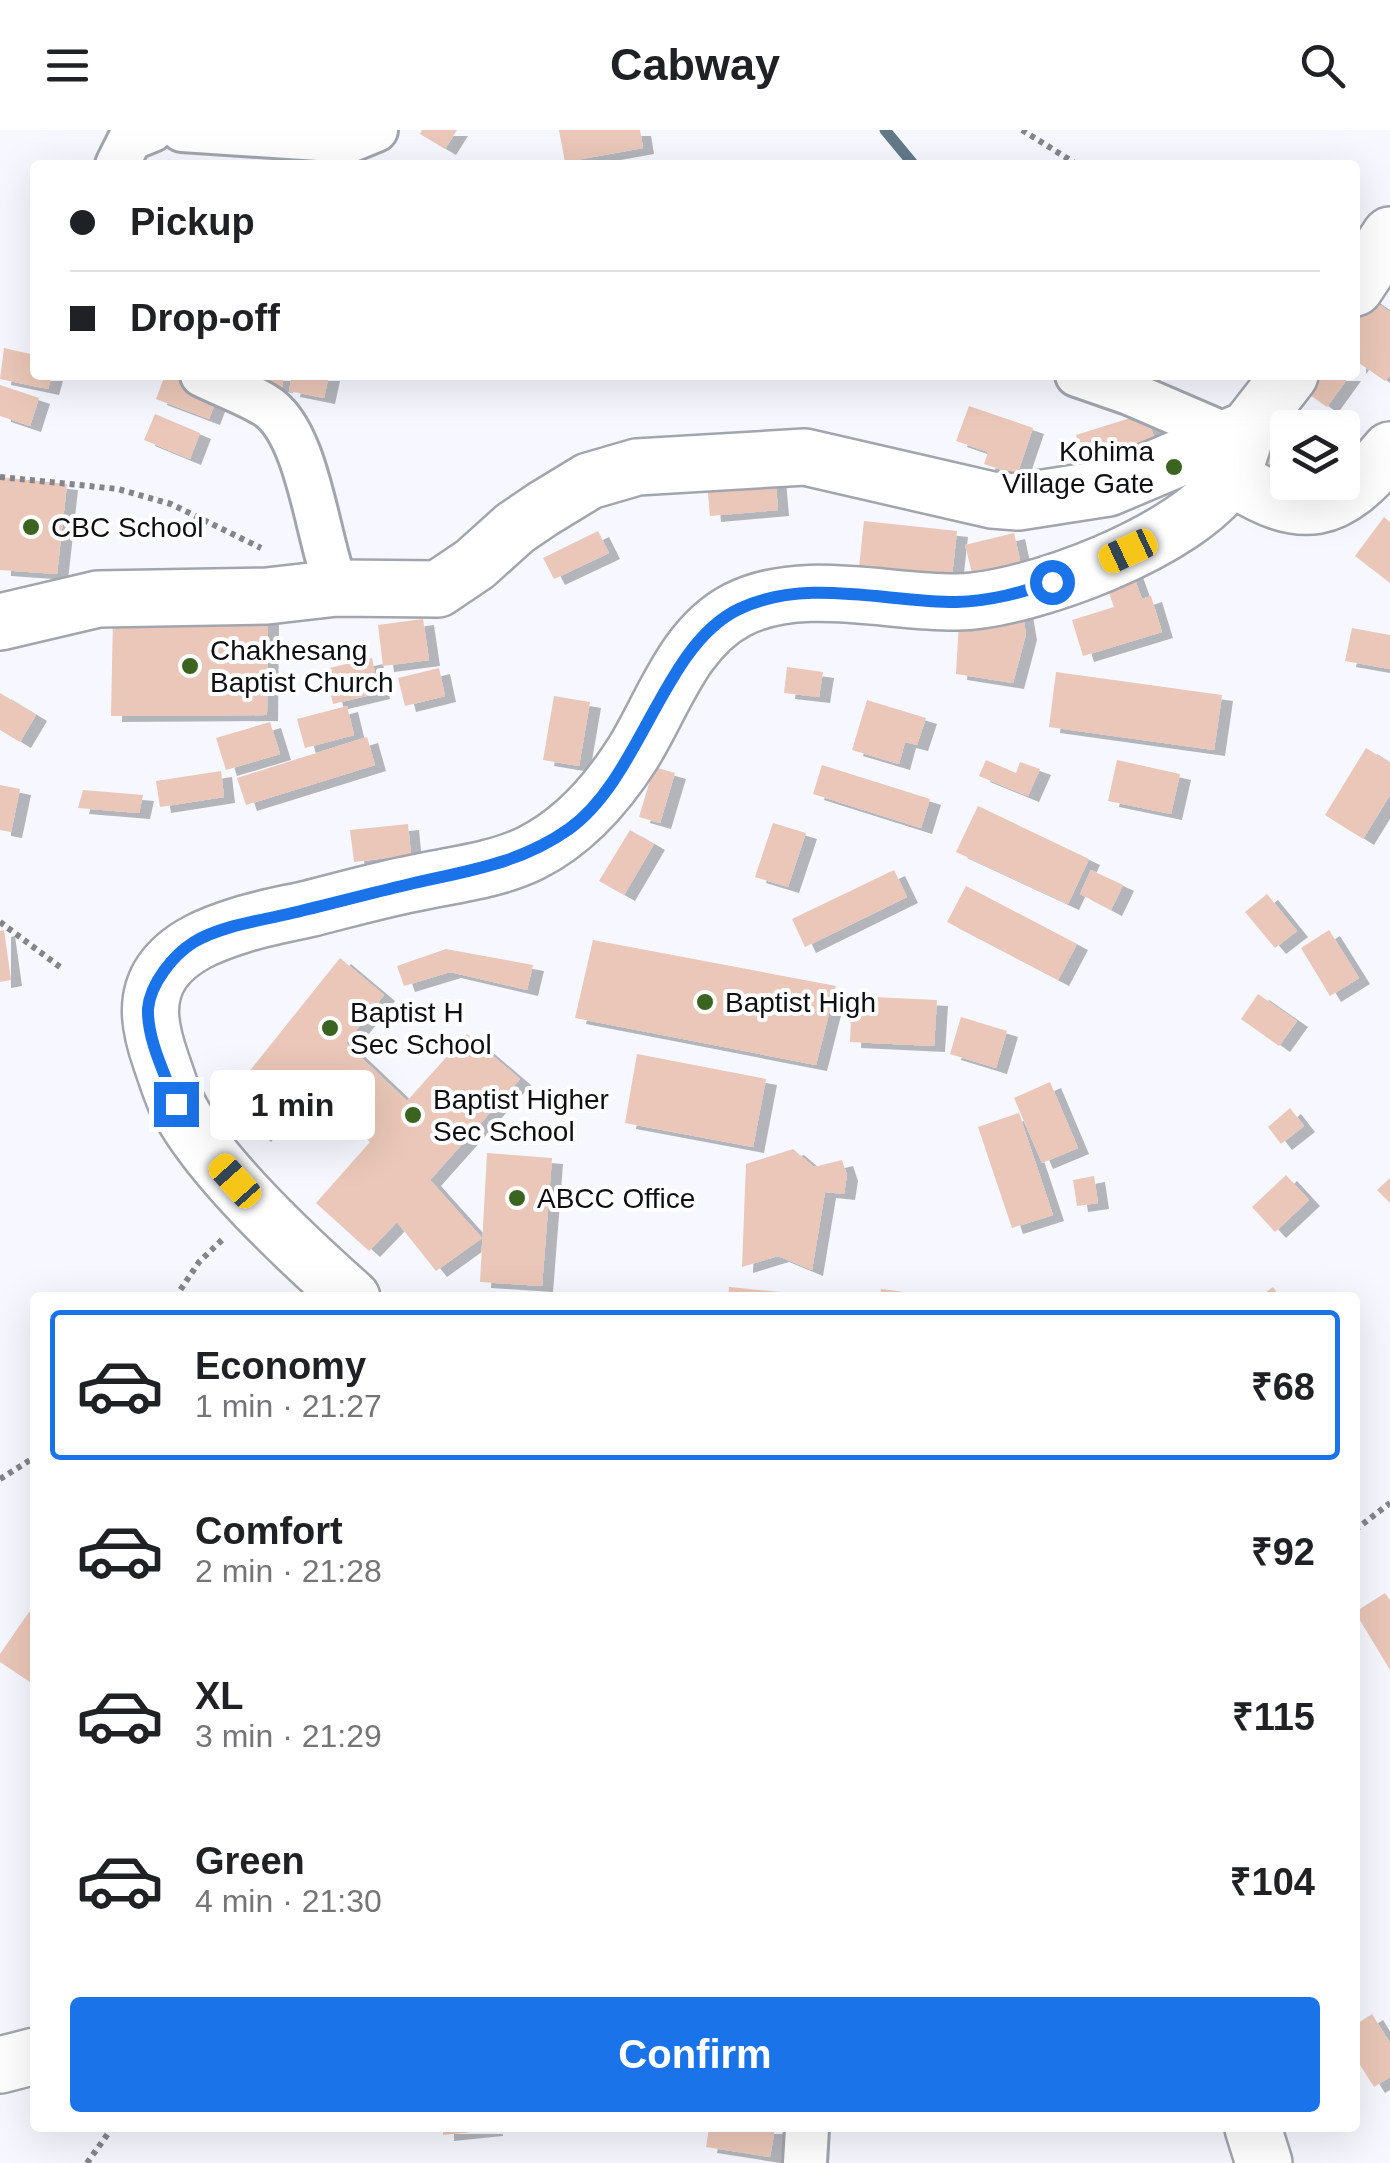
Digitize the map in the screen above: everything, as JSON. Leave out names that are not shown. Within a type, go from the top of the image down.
[{"type":"main road","points":[[1360,280],[1390,235]]},
{"type":"main road","points":[[346,1292],[258,1207],[212,1155],[176,1104],[155,1044],[148,1008],[162,972],[193,943],[243,924],[469,872],[529,854],[572,826],[605,794],[634,752],[680,668],[705,635],[738,610],[784,597],[829,593],[956,602],[1005,598],[1099,564],[1156,538],[1203,508],[1236,447],[1286,380]]},
{"type":"main road","points":[[0,622],[98,600],[268,596],[337,588],[438,589],[542,509],[588,481],[637,467],[804,457],[953,492],[1018,502],[1108,488],[1236,447]]},
{"type":"main road","points":[[1236,447],[1257,494],[1288,506],[1342,499],[1368,477],[1390,450]]},
{"type":"main road","points":[[0,2065],[30,2057]]},
{"type":"main road","points":[[1254,2132],[1264,2163]]},
{"type":"street","points":[[120,160],[130,140],[152,130]]},
{"type":"street","points":[[182,130],[350,141],[376,130]]},
{"type":"street","points":[[212,380],[267,406],[282,420],[296,444],[321,545],[337,588]]},
{"type":"street","points":[[1092,380],[1141,398],[1236,447]]},
{"type":"street","points":[[805,2163],[807,2132]]},
{"type":"path","points":[[1022,130],[1070,160]]},
{"type":"path","points":[[0,477],[118,489],[171,504],[262,548]]},
{"type":"path","points":[[0,922],[64,970]]},
{"type":"path","points":[[180,1292],[199,1262],[258,1207]]},
{"type":"path","points":[[0,1479],[30,1459]]},
{"type":"path","points":[[1360,1526],[1390,1503]]},
{"type":"path","points":[[87,2163],[109,2132]]},
{"type":"building","points":[[422,130],[457,130],[445,149],[420,134]]},
{"type":"building","points":[[559,130],[640,130],[643,148],[565,160]]},
{"type":"building","points":[[1366,295],[1390,312],[1390,375],[1385,381],[1360,364],[1360,304]]},
{"type":"building","points":[[4,348],[30,354],[30,380],[51,380],[48,389],[0,379]]},
{"type":"building","points":[[163,380],[180,380],[219,393],[209,419],[156,399]]},
{"type":"building","points":[[248,380],[283,380],[282,387]]},
{"type":"building","points":[[291,380],[328,380],[324,398],[289,391]]},
{"type":"building","points":[[1306,380],[1346,380],[1327,407],[1300,388]]},
{"type":"building","points":[[0,385],[39,398],[30,426],[0,416]]},
{"type":"building","points":[[969,406],[1033,428],[1017,475],[984,464],[988,452],[956,441]]},
{"type":"building","points":[[1146,413],[1157,446],[1087,469],[1076,435]]},
{"type":"building","points":[[155,414],[200,433],[190,459],[144,440]]},
{"type":"building","points":[[1270,435],[1270,482],[1247,481]]},
{"type":"building","points":[[775,475],[778,510],[710,516],[707,481]]},
{"type":"building","name":"CBC School","points":[[0,477],[67,484],[57,574],[0,570]]},
{"type":"building","points":[[1384,517],[1390,522],[1390,583],[1355,556]]},
{"type":"building","points":[[864,521],[957,531],[952,576],[859,567]]},
{"type":"building","points":[[598,531],[609,553],[554,579],[543,558]]},
{"type":"building","points":[[1014,533],[1021,565],[973,577],[965,545]]},
{"type":"building","points":[[1130,566],[1142,599],[1151,596],[1162,632],[1083,656],[1072,620],[1114,607],[1103,576]]},
{"type":"building","points":[[1021,605],[1026,634],[1013,683],[956,674],[959,621]]},
{"type":"building","name":"Chakhesang Baptist Church","points":[[268,614],[267,715],[111,716],[113,617]]},
{"type":"building","points":[[423,619],[429,660],[383,666],[378,625]]},
{"type":"building","points":[[1352,628],[1390,635],[1390,669],[1345,661]]},
{"type":"building","points":[[372,658],[379,693],[333,704],[325,669]]},
{"type":"building","points":[[787,667],[823,672],[819,697],[784,693]]},
{"type":"building","points":[[439,668],[445,696],[405,706],[398,678]]},
{"type":"building","points":[[1056,672],[1222,695],[1214,750],[1049,727]]},
{"type":"building","points":[[0,693],[36,715],[20,742],[0,730]]},
{"type":"building","points":[[554,696],[590,702],[579,766],[543,760]]},
{"type":"building","points":[[867,700],[926,718],[917,745],[905,742],[899,764],[852,750]]},
{"type":"building","points":[[347,706],[354,735],[305,748],[297,719]]},
{"type":"building","points":[[270,722],[280,754],[226,770],[216,738]]},
{"type":"building","points":[[367,737],[375,765],[246,805],[237,778]]},
{"type":"building","points":[[1366,748],[1390,763],[1390,795],[1363,839],[1325,815]]},
{"type":"building","points":[[986,760],[1016,773],[1020,762],[1040,769],[1028,796],[979,776]]},
{"type":"building","points":[[1117,760],[1180,774],[1171,814],[1108,801]]},
{"type":"building","points":[[822,765],[930,799],[921,828],[813,794]]},
{"type":"building","points":[[654,767],[675,773],[660,823],[639,817]]},
{"type":"building","points":[[221,771],[224,797],[160,807],[156,781]]},
{"type":"building","points":[[0,785],[20,789],[11,832],[0,830]]},
{"type":"building","points":[[83,790],[143,795],[139,813],[78,808]]},
{"type":"building","points":[[978,806],[1089,859],[1068,904],[956,852]]},
{"type":"building","points":[[773,823],[806,833],[788,887],[755,877]]},
{"type":"building","points":[[408,824],[411,855],[354,862],[350,830]]},
{"type":"building","points":[[630,830],[654,844],[624,895],[599,881]]},
{"type":"building","points":[[894,870],[907,897],[805,947],[792,919]]},
{"type":"building","points":[[1091,870],[1123,885],[1111,910],[1080,894]]},
{"type":"building","points":[[966,886],[1077,944],[1058,980],[947,922]]},
{"type":"building","points":[[1267,894],[1297,931],[1275,948],[1245,912]]},
{"type":"building","points":[[4,930],[11,980],[0,982],[0,931]]},
{"type":"building","points":[[1329,930],[1359,978],[1330,996],[1301,948]]},
{"type":"building","name":"Baptist High","points":[[593,940],[836,986],[816,1065],[575,1018]]},
{"type":"building","points":[[446,949],[533,965],[527,990],[450,972],[404,986],[397,966]]},
{"type":"building","name":"Baptist Higher Sec School","points":[[340,958],[384,995],[346,1043],[407,1101],[467,1034],[520,1079],[430,1180],[482,1238],[436,1271],[397,1222],[369,1251],[316,1203],[370,1142],[327,1105],[310,1125],[287,1104],[260,1136],[224,1103]]},
{"type":"building","points":[[1258,994],[1297,1021],[1279,1046],[1241,1019]]},
{"type":"building","points":[[852,996],[937,1000],[934,1046],[850,1042]]},
{"type":"building","points":[[961,1017],[1007,1031],[996,1068],[950,1054]]},
{"type":"building","name":"Baptist High","points":[[637,1054],[766,1079],[753,1147],[625,1123]]},
{"type":"building","points":[[1050,1082],[1078,1148],[1042,1163],[1014,1098]]},
{"type":"building","points":[[1290,1108],[1304,1126],[1281,1144],[1268,1127]]},
{"type":"building","points":[[1019,1113],[1053,1215],[1012,1228],[978,1127]]},
{"type":"building","points":[[793,1149],[814,1167],[842,1160],[847,1175],[844,1194],[825,1192],[812,1270],[778,1256],[742,1267],[746,1164]]},
{"type":"building","name":"ABCC Office","points":[[487,1153],[552,1158],[542,1286],[480,1282]]},
{"type":"building","points":[[1286,1175],[1309,1200],[1275,1232],[1252,1207]]},
{"type":"building","points":[[1094,1176],[1098,1203],[1077,1206],[1073,1180]]},
{"type":"building","points":[[1390,1178],[1390,1203],[1377,1190]]},
{"type":"building","points":[[729,1287],[780,1292],[729,1292]]},
{"type":"building","points":[[1385,1593],[1390,1600],[1390,1670],[1360,1620],[1360,1609]]},
{"type":"building","points":[[30,1612],[30,1682],[0,1662],[0,1654]]},
{"type":"building","points":[[1372,2014],[1390,2043],[1390,2077],[1374,2087],[1360,2065],[1360,2022]]},
{"type":"building","points":[[708,2132],[774,2132],[770,2157],[706,2147]]},
{"type":"waterway","points":[[885,130],[910,160]]},
{"type":"place","name":"Kohima Village Gate","points":[[1174,467]]},
{"type":"place","name":"CBC School","points":[[31,527]]},
{"type":"place","name":"Chakhesang Baptist Church","points":[[190,666]]},
{"type":"place","name":"Baptist High","points":[[705,1002]]},
{"type":"place","name":"Baptist H Sec School","points":[[330,1028]]},
{"type":"place","name":"Baptist Higher Sec School","points":[[413,1115]]},
{"type":"place","name":"ABCC Office","points":[[517,1198]]},
{"type":"route","points":[[176,1104],[155,1044],[148,1008],[162,972],[193,943],[243,924],[469,872],[529,854],[572,826],[605,794],[634,752],[680,668],[705,635],[738,610],[784,597],[829,593],[956,602],[1005,598],[1052,582]]}]
